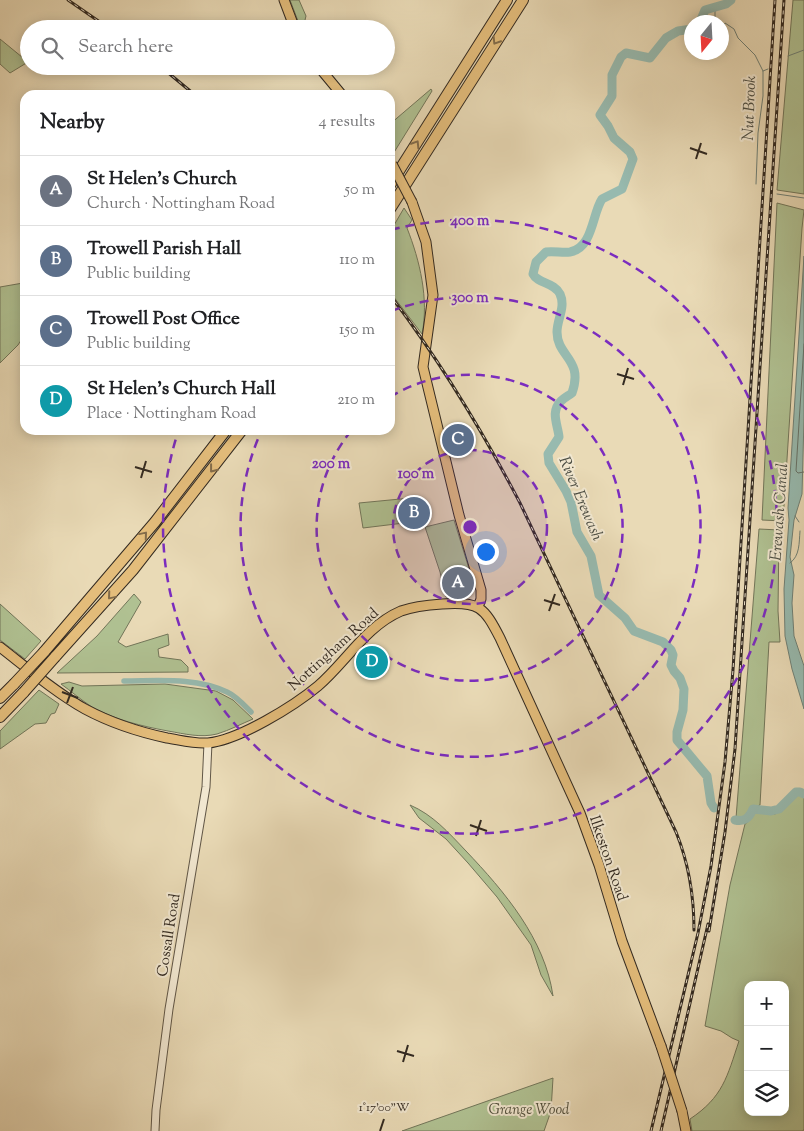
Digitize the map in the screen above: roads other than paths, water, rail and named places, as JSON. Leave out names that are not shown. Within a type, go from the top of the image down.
[{"type":"highway","points":[[395,177],[507,0]]},
{"type":"highway","points":[[395,201],[523,0]]},
{"type":"highway","points":[[0,698],[44,652],[150,528],[222,435]]},
{"type":"highway","points":[[0,717],[132,570],[238,435]]},
{"type":"main road","points":[[284,0],[292,20]]},
{"type":"main road","points":[[325,75],[338,90]]},
{"type":"main road","points":[[395,170],[412,202],[426,242],[433,295],[423,367],[457,508],[481,590],[481,599],[478,607]]},
{"type":"main road","name":"Nottingham Road","points":[[0,647],[67,698],[85,709],[138,731],[184,741],[208,743],[222,740],[256,725],[294,703],[317,686],[344,661],[362,640],[379,624],[390,617],[420,606],[458,603],[471,604],[478,607]]},
{"type":"main road","name":"Ilkeston Road","points":[[478,607],[486,614],[496,632],[580,813],[599,865],[620,935],[662,1046],[682,1111],[686,1131]]},
{"type":"street","name":"Cossall Road","points":[[155,1131],[156,1110],[170,1009],[204,795],[208,743]]},
{"type":"water","points":[[804,256],[802,494],[794,520],[790,557],[794,575],[792,603],[794,636],[804,666],[804,709],[792,669],[785,636],[784,589]]},
{"type":"waterway","name":"Nut Brook","points":[[703,15],[705,10],[726,4],[731,0]]},
{"type":"waterway","name":"Nut Brook","points":[[715,7],[715,15]]},
{"type":"waterway","name":"Nut Brook","points":[[729,26],[734,29],[738,38],[755,55],[763,71],[763,96],[758,133],[756,184]]},
{"type":"waterway","name":"River Erewash","points":[[684,30],[678,31],[666,38],[650,58],[626,53],[621,57],[612,75],[612,96],[600,115],[614,138],[630,152],[633,159],[622,189],[602,199],[588,237],[578,249],[570,252],[546,252],[536,262],[533,274],[538,280],[554,287],[560,294],[562,308],[557,327],[558,340],[573,365],[575,373],[572,393],[561,401],[556,410],[559,437],[548,454],[549,463],[571,502],[577,532],[591,556],[599,595],[625,618],[634,631],[663,642],[671,650],[673,655],[671,665],[680,678],[684,689],[683,710],[677,732],[677,740],[707,776],[711,803],[714,808]]},
{"type":"waterway","points":[[788,56],[804,50]]},
{"type":"waterway","name":"Nut Brook","points":[[763,71],[768,69]]},
{"type":"waterway","name":"Nut Brook","points":[[777,194],[804,198]]},
{"type":"waterway","name":"Erewash Canal","points":[[795,516],[799,522]]},
{"type":"waterway","name":"Erewash Canal","points":[[790,563],[796,557],[800,531]]},
{"type":"waterway","points":[[124,681],[176,681],[215,687],[230,694],[251,712]]},
{"type":"waterway","name":"River Erewash","points":[[735,820],[746,819],[753,809],[771,811],[779,809],[796,792],[804,794]]},
{"type":"railway","points":[[68,0],[97,20]]},
{"type":"railway","points":[[651,1131],[698,933],[711,866],[725,762],[733,670],[775,0]]},
{"type":"railway","points":[[709,931],[725,832],[735,749],[784,0]]},
{"type":"railway","points":[[171,75],[189,90]]},
{"type":"railway","points":[[395,302],[460,396],[520,503],[676,832],[690,880],[694,930]]},
{"type":"railway","points":[[661,1131],[708,924]]},
{"type":"place","name":"Trowell Post Office","points":[[458,440]]},
{"type":"place","name":"Trowell Parish Hall","points":[[414,513]]},
{"type":"place","name":"St Helen's Church","points":[[458,583]]},
{"type":"place","name":"St Helen's Church Hall","points":[[372,662]]},
{"type":"park label","name":"Grange Wood","points":[[529,1109]]}]
